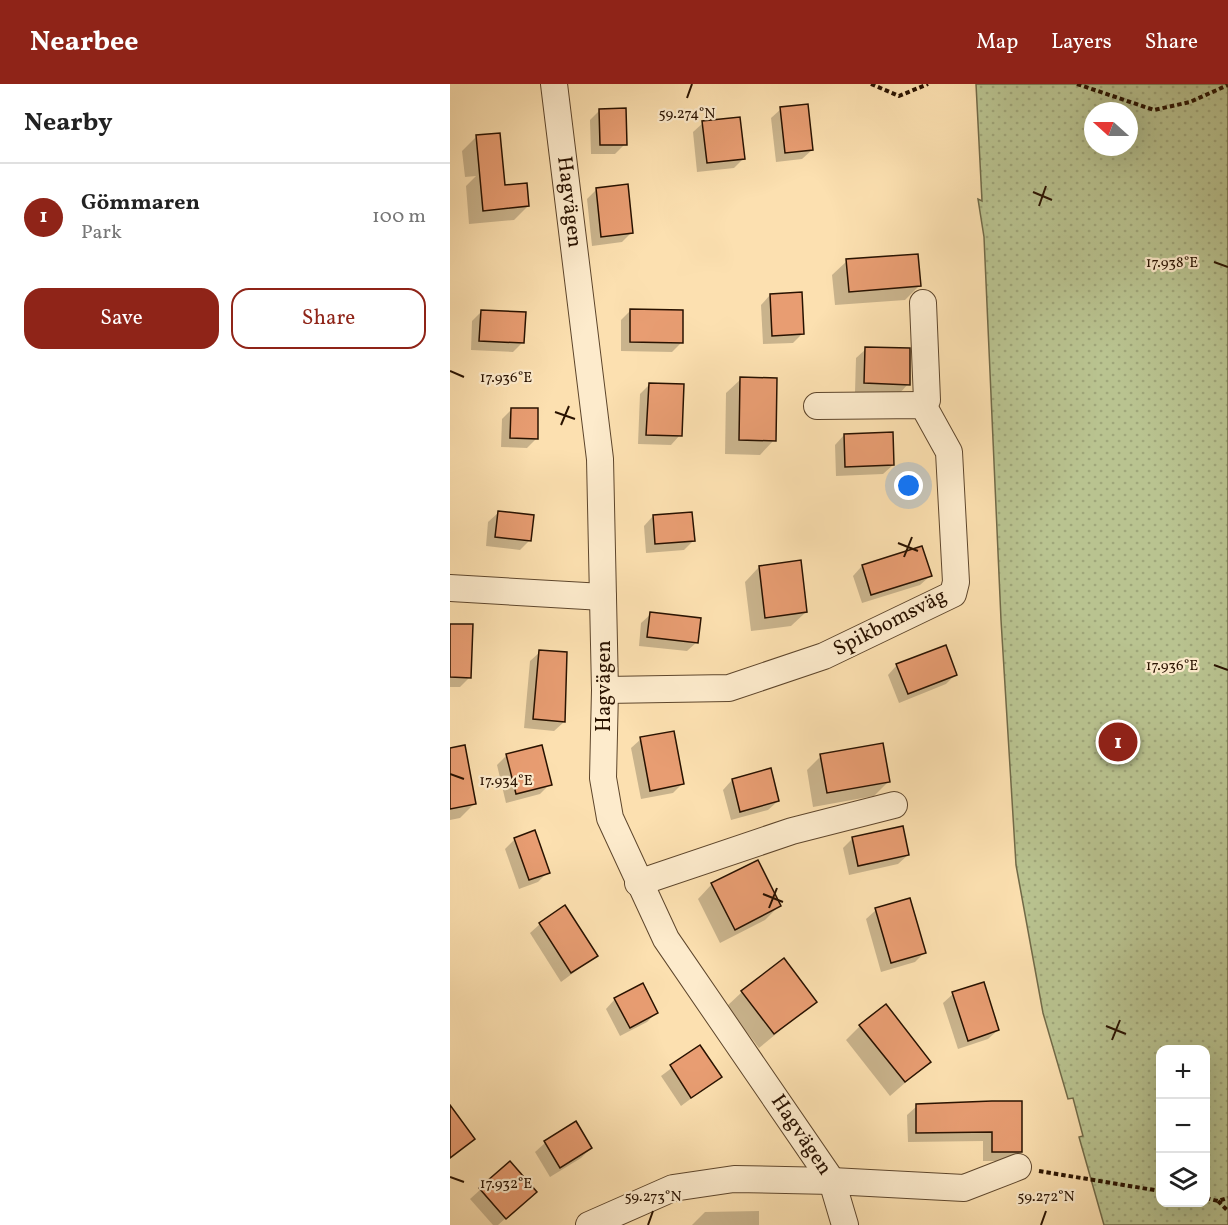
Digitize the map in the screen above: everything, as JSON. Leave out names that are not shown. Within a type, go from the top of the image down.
[{"type":"street","name":"Hagvägen","points":[[554,84],[600,459],[605,690],[603,778],[610,818],[638,883],[666,939],[832,1181],[845,1225]]},
{"type":"street","points":[[817,406],[923,405],[927,400],[923,303]]},
{"type":"street","name":"Spikbomsväg","points":[[605,690],[729,688],[824,656],[953,594],[956,582],[949,452],[923,405]]},
{"type":"street","points":[[450,588],[603,597]]},
{"type":"street","points":[[638,883],[792,831],[894,805]]},
{"type":"street","points":[[589,1225],[674,1188],[734,1179],[832,1181],[964,1188],[1018,1167]]},
{"type":"path","points":[[871,84],[898,96],[928,84]]},
{"type":"path","points":[[1077,84],[1154,110],[1190,102],[1228,85]]},
{"type":"path","points":[[1018,1167],[1156,1190]]},
{"type":"path","points":[[1210,1199],[1218,1201],[1228,1198]]},
{"type":"path","points":[[1218,1201],[1228,1211]]},
{"type":"green space","points":[[976,84],[1228,84],[1228,1225],[1104,1225],[1079,1137],[1083,1136],[1073,1098],[1068,1099],[1043,1013],[1016,865],[1001,620],[984,237],[978,199],[982,201]]},
{"type":"building","points":[[808,104],[813,150],[785,153],[780,107]]},
{"type":"building","points":[[626,108],[627,145],[600,145],[599,109]]},
{"type":"building","points":[[740,117],[745,159],[707,163],[702,121]]},
{"type":"building","points":[[500,133],[505,185],[527,183],[529,206],[483,211],[476,135]]},
{"type":"building","points":[[628,184],[633,233],[601,237],[596,188]]},
{"type":"building","points":[[918,254],[921,286],[849,292],[846,259]]},
{"type":"building","points":[[802,292],[804,334],[772,336],[770,294]]},
{"type":"building","points":[[630,309],[683,310],[683,343],[630,342]]},
{"type":"building","points":[[481,310],[526,312],[524,343],[479,341]]},
{"type":"building","points":[[865,347],[910,348],[910,385],[864,383]]},
{"type":"building","points":[[740,377],[777,378],[776,441],[739,440]]},
{"type":"building","points":[[649,383],[684,384],[682,436],[646,435]]},
{"type":"building","points":[[511,408],[538,408],[538,439],[510,438]]},
{"type":"building","points":[[893,432],[894,465],[845,467],[844,434]]},
{"type":"building","points":[[498,511],[534,515],[531,541],[495,537]]},
{"type":"building","points":[[692,512],[695,541],[655,544],[653,515]]},
{"type":"building","points":[[922,546],[932,576],[871,595],[862,565]]},
{"type":"building","points":[[801,560],[807,612],[765,618],[759,566]]},
{"type":"building","points":[[650,612],[701,618],[698,643],[647,637]]},
{"type":"building","points":[[450,624],[473,624],[471,678],[450,677]]},
{"type":"building","points":[[946,645],[957,675],[908,694],[896,664]]},
{"type":"building","points":[[539,650],[567,652],[565,722],[533,719]]},
{"type":"building","points":[[674,731],[684,784],[650,791],[640,737]]},
{"type":"building","points":[[883,743],[890,782],[827,793],[820,754]]},
{"type":"building","points":[[465,745],[476,804],[450,809],[450,748]]},
{"type":"building","points":[[542,745],[552,785],[516,794],[506,754]]},
{"type":"building","points":[[771,768],[779,801],[740,812],[732,779]]},
{"type":"building","points":[[903,826],[909,855],[858,866],[852,837]]},
{"type":"building","points":[[535,830],[550,873],[529,880],[514,838]]},
{"type":"building","points":[[758,860],[781,906],[735,930],[711,883]]},
{"type":"building","points":[[910,898],[926,953],[891,963],[875,908]]},
{"type":"building","points":[[565,905],[598,956],[571,973],[539,923]]},
{"type":"building","points":[[784,958],[817,1002],[774,1034],[741,991]]},
{"type":"building","points":[[984,982],[999,1030],[968,1041],[952,992]]},
{"type":"building","points":[[643,983],[658,1013],[630,1028],[614,998]]},
{"type":"building","points":[[886,1004],[931,1062],[905,1082],[859,1025]]},
{"type":"building","points":[[700,1045],[722,1077],[691,1098],[670,1065]]},
{"type":"building","points":[[1022,1101],[1022,1152],[992,1152],[992,1132],[916,1133],[916,1104]]},
{"type":"building","points":[[450,1105],[475,1139],[450,1158]]},
{"type":"building","points":[[576,1121],[592,1148],[560,1168],[544,1141]]},
{"type":"building","points":[[510,1161],[537,1192],[506,1219],[479,1188]]},
{"type":"place","name":"Gömmaren","points":[[1118,742]]}]
